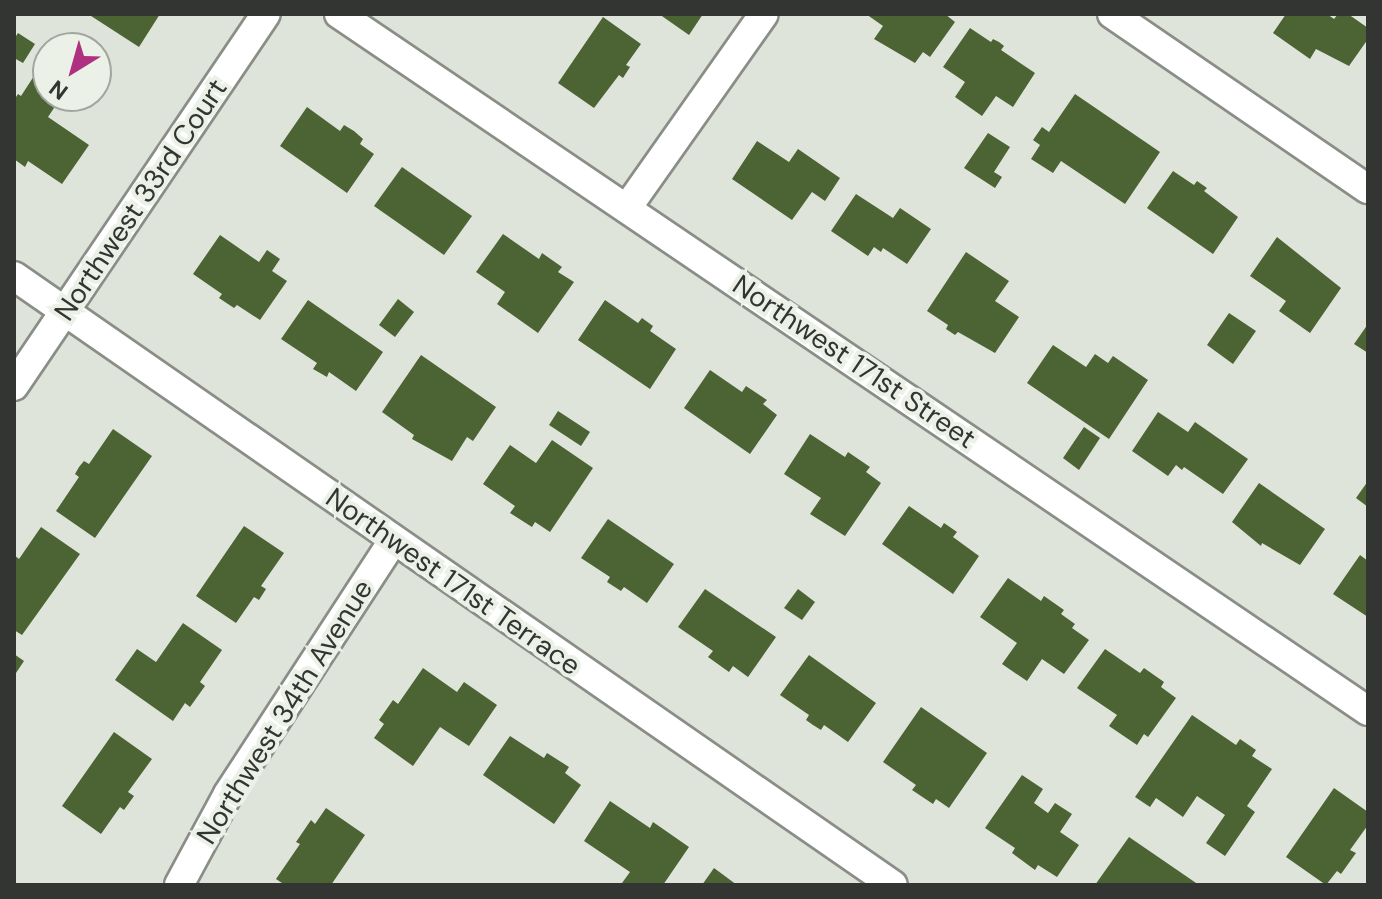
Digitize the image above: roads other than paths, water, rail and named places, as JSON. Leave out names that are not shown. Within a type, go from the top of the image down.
[{"type":"street","name":"Northwest 33rd Court","points":[[14,386],[266,14]]},
{"type":"street","name":"Northwest 171st Street","points":[[339,14],[1368,711]]},
{"type":"street","points":[[627,208],[764,14]]},
{"type":"street","points":[[1112,14],[1368,189]]},
{"type":"street","name":"Northwest 171st Terrace","points":[[14,276],[893,885]]},
{"type":"street","name":"Northwest 34th Avenue","points":[[179,885],[228,794],[393,541]]}]
